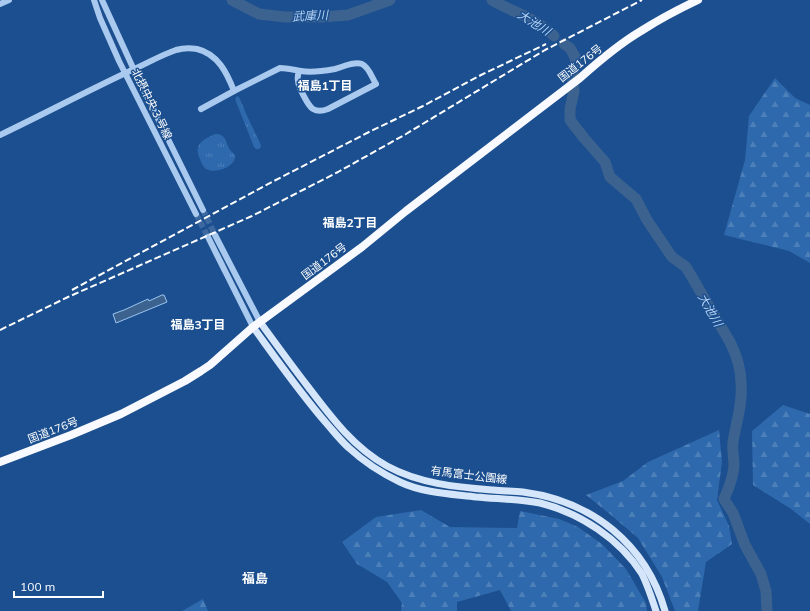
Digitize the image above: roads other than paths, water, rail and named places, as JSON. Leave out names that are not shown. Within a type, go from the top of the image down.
[{"type":"highway","name":"国道176号","points":[[0,462],[121,414],[185,381],[210,365],[253,327],[362,247],[406,211],[580,78],[599,61],[640,32],[672,12],[698,0]]},
{"type":"main road","name":"有馬富士公園線","points":[[260,322],[284,356],[331,416],[355,443],[372,457],[404,474],[422,480],[448,485],[544,495],[581,509],[601,520],[617,533],[636,553],[658,590],[665,611]]},
{"type":"main road","name":"有馬富士公園線","points":[[253,327],[312,407],[348,448],[368,464],[400,482],[419,489],[447,494],[521,500],[560,510],[576,517],[597,528],[629,558],[642,574],[651,594],[656,611]]},
{"type":"street","points":[[0,4],[9,0]]},
{"type":"street","name":"北摂中央３号線","points":[[94,0],[119,61],[196,214]]},
{"type":"street","name":"北摂中央３号線","points":[[102,0],[134,70],[203,210]]},
{"type":"street","points":[[0,135],[126,73],[178,50],[190,48],[198,49],[213,57],[224,69],[234,91]]},
{"type":"street","points":[[202,109],[280,68],[299,71],[328,70],[358,63],[362,64],[368,69],[376,84],[328,109],[318,111],[309,106],[298,83],[299,71]]},
{"type":"street","points":[[215,235],[260,322]]},
{"type":"street","points":[[208,237],[253,327]]},
{"type":"waterway","name":"武庫川","points":[[232,0],[259,14],[285,17],[348,15],[390,0]]},
{"type":"waterway","name":"大池川","points":[[492,0],[533,20],[554,36]]},
{"type":"waterway","name":"大池川","points":[[564,44],[570,48],[575,57],[576,65],[572,75],[574,91],[570,109],[570,120],[605,162],[610,177],[636,199],[647,220],[672,257],[686,267],[730,342],[736,357],[741,378],[741,398],[733,442],[734,466],[724,499],[733,513],[745,545],[761,574],[766,591],[767,611]]},
{"type":"tunnel","points":[[203,210],[215,235]]},
{"type":"tunnel","points":[[196,214],[208,237]]},
{"type":"railway","points":[[0,330],[68,297],[252,216],[338,172],[406,134],[545,50],[642,0]]},
{"type":"railway","points":[[72,290],[272,182],[481,75],[546,44]]},
{"type":"district","name":"福島1丁目","points":[[325,86]]},
{"type":"district","name":"福島2丁目","points":[[350,223]]},
{"type":"district","name":"福島3丁目","points":[[198,325]]},
{"type":"district","name":"福島","points":[[255,578]]}]
